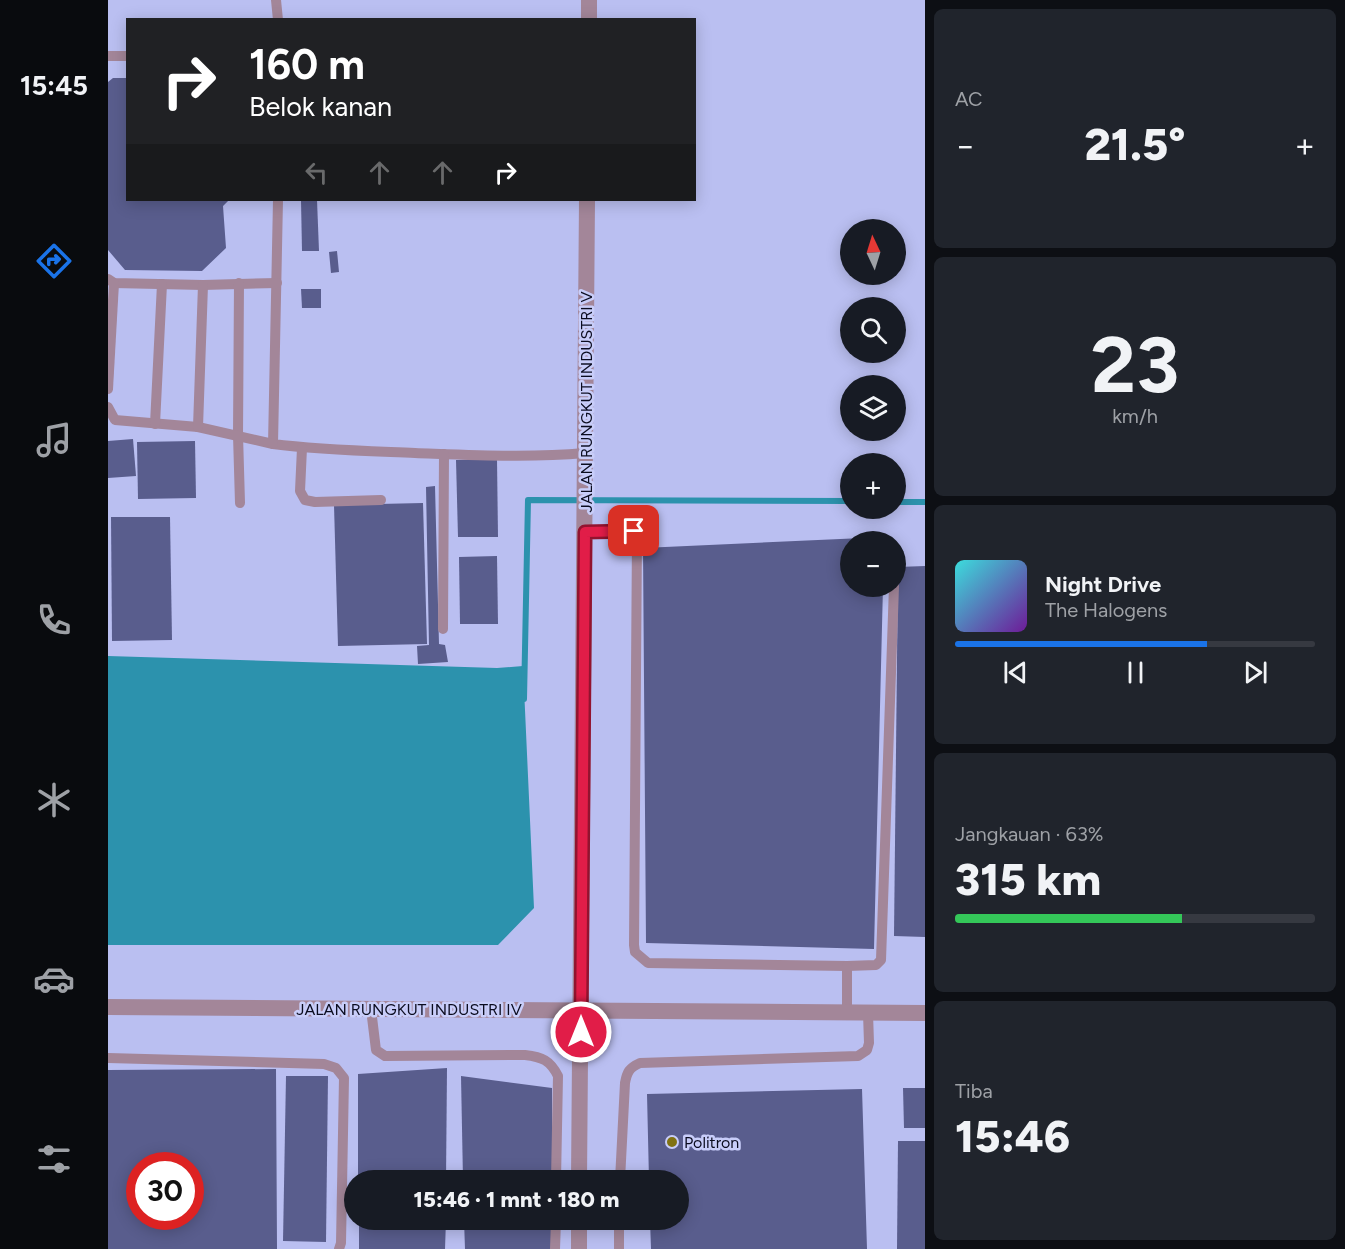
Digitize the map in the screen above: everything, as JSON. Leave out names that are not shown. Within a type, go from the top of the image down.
[{"type":"street","points":[[589,0],[589,18]]},
{"type":"street","name":"JALAN RUNGKUT INDUSTRI V","points":[[579,1170],[587,201]]},
{"type":"street","name":"JALAN RUNGKUT INDUSTRI IV","points":[[108,1007],[925,1013]]},
{"type":"street","points":[[579,1230],[579,1249]]},
{"type":"lane","points":[[276,0],[278,18]]},
{"type":"lane","points":[[108,56],[126,56]]},
{"type":"lane","points":[[273,444],[278,201]]},
{"type":"lane","points":[[108,389],[111,281],[203,285],[277,283]]},
{"type":"lane","points":[[239,283],[240,503]]},
{"type":"lane","points":[[155,424],[162,284]]},
{"type":"lane","points":[[198,427],[203,285]]},
{"type":"lane","points":[[108,407],[115,420],[198,427],[273,444],[302,448],[553,456],[585,453]]},
{"type":"lane","points":[[302,448],[300,491],[305,500],[315,502],[381,500]]},
{"type":"lane","points":[[443,629],[444,454]]},
{"type":"lane","points":[[585,532],[634,531],[638,541],[635,952],[648,963],[847,966],[876,965],[881,960],[894,597]]},
{"type":"lane","points":[[847,966],[847,1013]]},
{"type":"lane","points":[[371,1009],[376,1050],[385,1056],[525,1055],[543,1058],[553,1067],[558,1076],[556,1170]]},
{"type":"lane","points":[[621,1170],[625,1083],[631,1067],[640,1063],[858,1056],[867,1050],[869,1043],[868,1013]]},
{"type":"lane","points":[[108,1058],[324,1064],[336,1068],[344,1078],[341,1243],[339,1249]]},
{"type":"lane","points":[[555,1249],[556,1230]]},
{"type":"lane","points":[[619,1249],[620,1230]]},
{"type":"shaded area","points":[[108,0],[925,0],[925,1249],[108,1249]]},
{"type":"shaded area","points":[[108,656],[497,668],[523,666],[534,908],[498,945],[108,945]]},
{"type":"building","points":[[113,78],[126,78],[126,201],[228,201],[223,206],[226,248],[202,271],[125,270],[108,250],[108,82]]},
{"type":"building","points":[[301,201],[317,201],[319,251],[302,251]]},
{"type":"building","points":[[337,251],[339,272],[331,273],[329,252]]},
{"type":"building","points":[[301,289],[321,289],[321,308],[302,308]]},
{"type":"building","points":[[133,439],[136,476],[108,478],[108,441]]},
{"type":"building","points":[[195,441],[196,498],[138,499],[137,442]]},
{"type":"building","points":[[497,459],[498,537],[458,537],[456,460]]},
{"type":"building","points":[[435,486],[439,644],[445,645],[448,662],[418,664],[417,646],[429,645],[426,487]]},
{"type":"building","points":[[423,503],[427,644],[338,646],[334,505]]},
{"type":"building","points":[[111,517],[170,517],[172,640],[112,641]]},
{"type":"building","points":[[840,539],[840,597],[883,597],[874,949],[646,943],[643,548]]},
{"type":"building","points":[[497,556],[498,624],[460,624],[459,557]]},
{"type":"building","points":[[925,566],[925,937],[894,936],[898,597],[906,597],[906,567]]},
{"type":"building","points":[[447,1068],[446,1170],[358,1170],[358,1074]]},
{"type":"building","points":[[276,1069],[277,1249],[108,1249],[108,1070]]},
{"type":"building","points":[[286,1076],[328,1076],[326,1242],[283,1241]]},
{"type":"building","points":[[461,1076],[552,1088],[552,1170],[463,1170]]},
{"type":"building","points":[[903,1088],[925,1088],[925,1128],[904,1128]]},
{"type":"building","points":[[862,1089],[867,1249],[651,1249],[650,1230],[689,1230],[689,1170],[649,1170],[647,1094]]},
{"type":"building","points":[[898,1141],[925,1141],[925,1249],[897,1249]]},
{"type":"building","points":[[359,1230],[446,1230],[445,1249],[359,1249]]},
{"type":"building","points":[[464,1230],[552,1230],[552,1249],[465,1249]]},
{"type":"waterway","points":[[524,699],[528,500],[840,501]]},
{"type":"waterway","points":[[906,502],[925,502]]},
{"type":"place","name":"Politron","points":[[672,1142]]},
{"type":"route","points":[[581,1032],[585,532],[634,531]]}]
